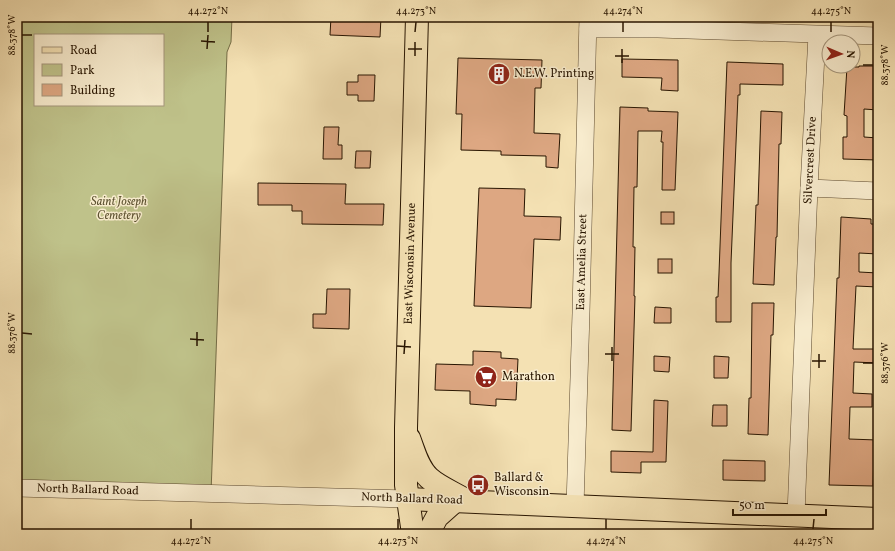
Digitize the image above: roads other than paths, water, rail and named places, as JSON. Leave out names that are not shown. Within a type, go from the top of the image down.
[{"type":"main road","name":"East Wisconsin Avenue","points":[[413,534],[407,499],[405,471],[417,17]]},
{"type":"main road","points":[[406,428],[418,461],[428,477],[462,501],[437,517],[428,534]]},
{"type":"main road","name":"North Ballard Road","points":[[407,499],[878,519]]},
{"type":"street","points":[[588,23],[658,29],[878,36]]},
{"type":"street","name":"East Amelia Street","points":[[575,506],[588,23]]},
{"type":"street","name":"Silvercrest Drive","points":[[796,516],[809,188],[817,35]]},
{"type":"street","points":[[809,188],[878,191]]},
{"type":"street","name":"North Ballard Road","points":[[17,488],[407,499]]},
{"type":"place","name":"N.E.W. Printing","points":[[499,74]]},
{"type":"place","name":"Marathon","points":[[486,377]]},
{"type":"place","name":"Ballard & Wisconsin","points":[[478,485]]},
{"type":"park label","name":"Saint Joseph Cemetery","points":[[119,209]]}]
